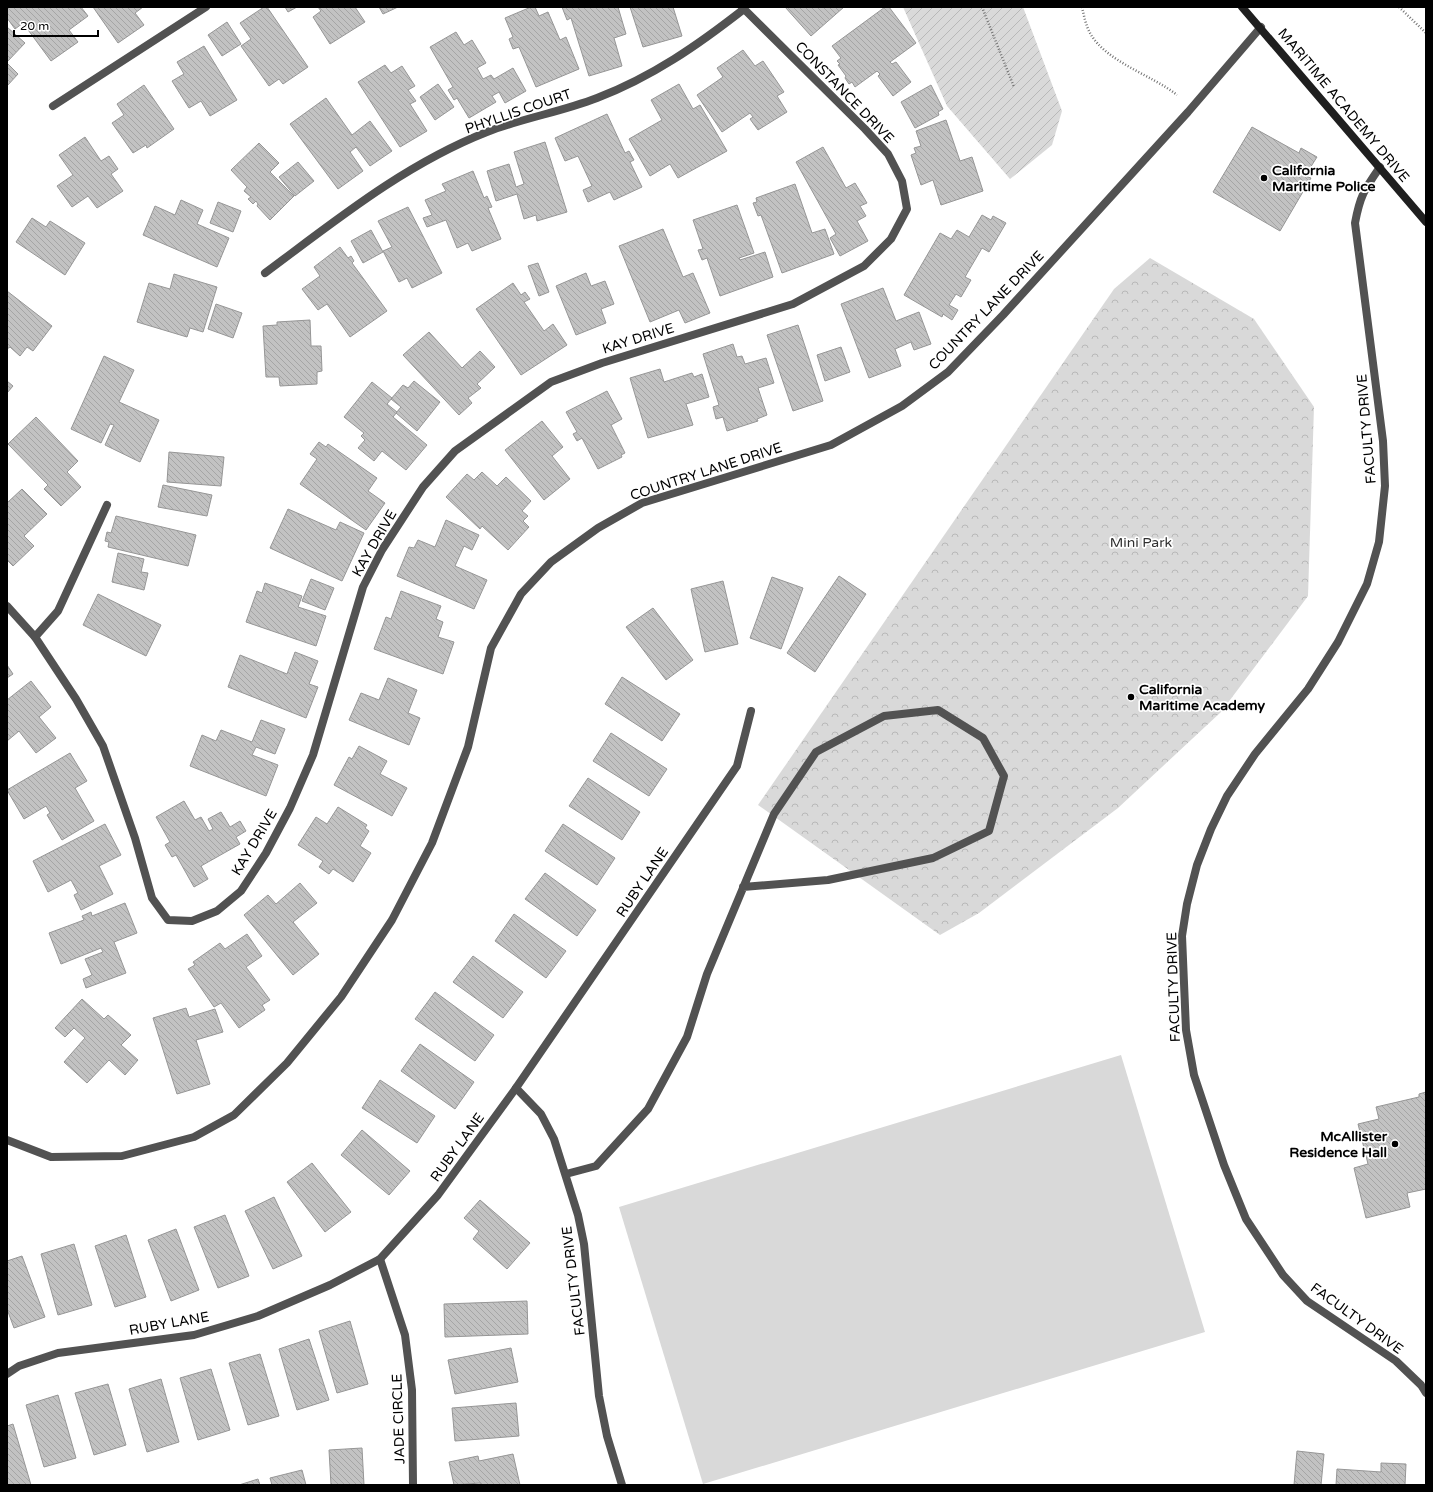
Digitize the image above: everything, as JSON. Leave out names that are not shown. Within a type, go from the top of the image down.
[{"type":"street","points":[[53,106],[206,7]]},
{"type":"street","name":"MARITIME ACADEMY DRIVE","points":[[1242,7],[1261,27],[1426,222]]},
{"type":"street","name":"CONSTANCE DRIVE","points":[[743,8],[865,128],[888,154],[902,181],[907,209]]},
{"type":"street","name":"PHYLLIS COURT","points":[[265,273],[358,203],[426,161],[487,132],[597,98],[660,70],[715,32],[743,8]]},
{"type":"street","name":"COUNTRY LANE DRIVE","points":[[7,1140],[51,1157],[122,1156],[194,1137],[234,1115],[287,1063],[341,997],[392,920],[432,843],[468,747],[490,648],[521,594],[551,562],[598,528],[642,503],[831,445],[902,406],[948,372],[1003,315],[1192,107],[1261,27]]},
{"type":"street","name":"FACULTY DRIVE","points":[[1380,167],[1361,196],[1355,223],[1383,442],[1385,486],[1380,542],[1367,584],[1338,642],[1308,688],[1255,754],[1227,796],[1214,822],[1197,865],[1187,904],[1182,936],[1182,959],[1186,1030],[1194,1075],[1224,1165],[1246,1219],[1283,1275],[1307,1300],[1396,1361],[1421,1385],[1426,1393]]},
{"type":"street","name":"KAY DRIVE","points":[[35,637],[76,699],[105,753],[132,831],[152,898],[168,920],[192,921],[217,911],[241,891],[266,853],[290,808],[313,755],[363,587],[382,550],[423,487],[455,451],[551,382],[602,363],[793,304],[864,266],[891,240],[907,209]]},
{"type":"street","points":[[7,606],[35,637],[58,611],[107,505]]},
{"type":"street","points":[[566,1174],[596,1166],[648,1109],[687,1037],[707,974],[743,887],[774,814],[816,752],[884,716],[938,710],[983,738],[1004,776],[989,831],[933,858],[828,880],[743,887]]},
{"type":"street","name":"RUBY LANE","points":[[7,1374],[20,1366],[58,1353],[194,1335],[258,1316],[380,1260],[438,1195],[516,1088],[737,766],[750,711]]},
{"type":"street","name":"FACULTY DRIVE","points":[[516,1088],[541,1114],[554,1139],[578,1214],[584,1244],[599,1396],[607,1436],[622,1485]]},
{"type":"street","name":"JADE CIRCLE","points":[[380,1260],[405,1335],[412,1390],[413,1485]]},
{"type":"path","points":[[982,7],[1014,87]]},
{"type":"path","points":[[1082,7],[1090,33],[1099,46],[1167,87],[1192,107]]},
{"type":"path","points":[[1399,7],[1426,33]]},
{"type":"green space","points":[[903,7],[1023,7],[1062,111],[1052,145],[1010,179],[947,106]]},
{"type":"green space","name":"Mini Park","points":[[1150,258],[1254,319],[1314,407],[1308,596],[1221,712],[1118,808],[979,913],[940,935],[758,805],[1114,289]]},
{"type":"green space","points":[[1121,1055],[1205,1332],[703,1484],[619,1207]]},
{"type":"building","points":[[7,7],[81,7],[88,16],[69,30],[78,42],[51,61],[23,23],[15,29],[7,18]]},
{"type":"building","points":[[93,7],[143,7],[135,13],[144,25],[118,43]]},
{"type":"building","points":[[264,7],[267,7],[308,67],[283,84],[279,79],[269,86],[241,46],[251,39],[240,23]]},
{"type":"building","points":[[285,7],[297,7],[288,12]]},
{"type":"building","points":[[318,7],[355,7],[365,22],[330,44],[313,17],[321,11]]},
{"type":"building","points":[[379,7],[398,7],[383,14]]},
{"type":"building","points":[[531,7],[535,7],[539,16],[548,12],[560,40],[566,37],[579,69],[536,87],[519,47],[513,49],[509,39],[513,37],[505,18]]},
{"type":"building","points":[[562,7],[618,7],[626,34],[614,38],[622,66],[589,76],[571,18],[567,20]]},
{"type":"building","points":[[630,7],[673,7],[682,36],[643,47]]},
{"type":"building","points":[[785,7],[844,7],[811,36]]},
{"type":"building","points":[[885,7],[889,7],[916,43],[890,62],[892,64],[896,62],[911,82],[893,96],[878,76],[880,74],[877,71],[855,87],[852,82],[849,84],[845,78],[846,76],[838,65],[840,64],[837,61],[841,58],[832,46]]},
{"type":"building","points":[[227,22],[241,44],[222,56],[208,35]]},
{"type":"building","points":[[7,27],[25,43],[7,62]]},
{"type":"building","points":[[456,32],[464,45],[472,40],[486,63],[477,68],[483,79],[491,75],[494,79],[513,68],[526,91],[505,103],[499,92],[492,96],[496,102],[469,118],[457,98],[454,100],[448,90],[453,87],[430,47]]},
{"type":"building","points":[[204,46],[237,100],[210,116],[201,101],[189,108],[172,81],[184,74],[177,62]]},
{"type":"building","points":[[743,50],[755,66],[763,61],[784,92],[777,96],[787,112],[758,130],[750,119],[753,117],[750,113],[722,132],[697,95],[723,77],[717,68]]},
{"type":"building","points":[[7,63],[18,74],[7,86]]},
{"type":"building","points":[[385,65],[391,73],[402,66],[415,86],[408,90],[416,101],[410,104],[427,131],[400,147],[358,82]]},
{"type":"building","points":[[438,84],[454,107],[435,120],[420,97]]},
{"type":"building","points":[[679,84],[693,109],[700,105],[727,151],[678,178],[670,164],[650,176],[629,139],[662,120],[651,100]]},
{"type":"building","points":[[144,85],[174,129],[147,148],[146,145],[133,153],[112,123],[124,115],[117,104]]},
{"type":"building","points":[[931,85],[943,109],[938,112],[939,115],[915,128],[901,102]]},
{"type":"building","points":[[326,98],[352,135],[370,121],[392,151],[370,166],[356,147],[350,152],[363,171],[338,189],[290,124]]},
{"type":"building","points":[[607,114],[625,153],[629,151],[634,160],[630,162],[642,187],[614,200],[610,192],[588,202],[583,190],[592,186],[578,156],[565,161],[555,138]]},
{"type":"building","points":[[946,120],[960,161],[972,157],[983,191],[941,205],[933,180],[921,185],[911,155],[916,153],[914,148],[921,146],[916,131]]},
{"type":"building","points":[[1252,127],[1299,153],[1301,148],[1317,157],[1305,176],[1311,178],[1280,231],[1213,192]]},
{"type":"building","points":[[85,137],[101,161],[109,156],[118,169],[111,174],[123,191],[97,208],[88,196],[72,207],[57,186],[73,175],[59,155]]},
{"type":"building","points":[[545,142],[567,212],[537,221],[536,215],[524,219],[517,194],[496,201],[487,171],[509,164],[516,187],[524,184],[514,152]]},
{"type":"building","points":[[259,143],[279,163],[270,172],[294,196],[270,220],[257,206],[258,204],[256,201],[253,204],[248,199],[251,197],[244,191],[247,187],[231,170]]},
{"type":"building","points":[[823,147],[846,188],[855,183],[867,203],[860,206],[866,216],[857,221],[868,241],[840,256],[830,238],[836,234],[796,162]]},
{"type":"building","points":[[298,162],[314,181],[295,196],[279,177]]},
{"type":"building","points":[[473,171],[484,198],[487,196],[492,207],[488,208],[501,239],[472,251],[468,243],[457,248],[446,220],[427,227],[423,218],[432,215],[425,200],[446,191],[442,184]]},
{"type":"building","points":[[795,184],[812,233],[825,229],[834,254],[782,273],[761,215],[758,216],[753,203],[757,202],[756,198]]},
{"type":"building","points":[[181,200],[203,210],[197,224],[229,238],[217,267],[143,235],[155,206],[175,215]]},
{"type":"building","points":[[218,202],[241,211],[233,232],[210,223]]},
{"type":"building","points":[[737,205],[754,253],[739,258],[740,260],[765,252],[773,277],[720,296],[707,258],[702,260],[698,250],[703,249],[693,220]]},
{"type":"building","points":[[408,207],[442,273],[412,288],[407,278],[399,282],[383,251],[392,247],[378,221]]},
{"type":"building","points":[[982,215],[991,220],[993,216],[1006,223],[989,252],[982,248],[965,277],[971,280],[961,297],[956,294],[949,305],[958,310],[952,320],[943,314],[942,317],[904,295],[940,233],[951,239],[957,230],[969,237]]},
{"type":"building","points":[[32,218],[46,227],[50,221],[85,243],[65,275],[16,242]]},
{"type":"building","points":[[663,229],[683,277],[693,273],[710,313],[685,323],[679,310],[650,322],[619,246]]},
{"type":"building","points":[[371,230],[383,252],[363,263],[351,241]]},
{"type":"building","points":[[340,247],[348,258],[351,256],[354,261],[352,263],[387,311],[350,337],[327,304],[318,310],[302,289],[320,276],[314,267]]},
{"type":"building","points":[[538,263],[549,292],[539,296],[528,266]]},
{"type":"building","points":[[586,273],[591,286],[605,281],[614,304],[601,309],[606,323],[576,335],[556,286]]},
{"type":"building","points":[[174,274],[217,287],[203,332],[190,328],[187,337],[137,322],[149,283],[170,289]]},
{"type":"building","points":[[513,283],[521,295],[525,292],[530,299],[524,302],[544,331],[553,324],[567,345],[521,375],[476,309]]},
{"type":"building","points":[[883,288],[896,321],[919,312],[931,344],[914,350],[911,342],[895,349],[901,366],[869,378],[841,304]]},
{"type":"building","points":[[7,291],[52,326],[33,351],[27,347],[20,356],[10,347],[7,349]]},
{"type":"building","points":[[216,304],[242,313],[233,338],[208,329]]},
{"type":"building","points":[[310,320],[311,346],[321,346],[322,371],[317,372],[317,384],[280,386],[279,377],[266,377],[263,326],[277,325],[277,322]]},
{"type":"building","points":[[798,325],[823,401],[793,411],[767,335]]},
{"type":"building","points":[[429,332],[462,368],[480,351],[495,367],[477,384],[481,388],[468,398],[472,403],[459,415],[403,355]]},
{"type":"building","points":[[733,344],[737,357],[742,356],[745,364],[766,358],[774,383],[758,388],[767,415],[757,419],[758,421],[727,431],[723,417],[716,419],[713,407],[719,405],[703,354]]},
{"type":"building","points":[[841,347],[850,372],[825,381],[817,355]]},
{"type":"building","points":[[104,356],[134,370],[119,402],[159,420],[140,462],[105,445],[114,425],[110,424],[101,443],[71,429]]},
{"type":"building","points":[[660,369],[664,382],[692,373],[694,377],[702,374],[709,397],[686,404],[693,425],[648,438],[630,378]]},
{"type":"building","points":[[7,381],[13,386],[7,393]]},
{"type":"building","points":[[414,381],[440,402],[417,431],[396,413],[401,407],[391,399],[403,385],[408,388]]},
{"type":"building","points":[[372,382],[392,398],[387,404],[397,412],[393,417],[427,445],[406,470],[382,451],[374,461],[358,448],[365,440],[361,436],[364,433],[344,417]]},
{"type":"building","points":[[607,391],[622,419],[611,425],[625,453],[621,455],[622,457],[598,469],[582,438],[577,441],[573,434],[577,432],[566,412]]},
{"type":"building","points":[[36,417],[78,461],[67,472],[81,487],[61,506],[44,489],[48,485],[8,444]]},
{"type":"building","points":[[542,421],[563,447],[552,456],[570,479],[544,500],[505,450]]},
{"type":"building","points":[[319,442],[326,447],[328,444],[377,478],[368,491],[385,503],[366,530],[300,484],[317,459],[310,454]]},
{"type":"building","points":[[169,452],[224,457],[221,486],[167,482]]},
{"type":"building","points":[[482,472],[497,486],[506,477],[531,501],[522,511],[528,516],[523,521],[529,527],[508,550],[482,526],[480,529],[446,497],[467,474],[474,480]]},
{"type":"building","points":[[163,485],[212,495],[207,516],[158,507]]},
{"type":"building","points":[[22,489],[47,514],[24,536],[34,546],[13,566],[7,560],[7,503]]},
{"type":"building","points":[[288,509],[336,530],[340,522],[364,533],[342,581],[270,548]]},
{"type":"building","points":[[116,516],[196,535],[188,566],[108,547],[109,542],[105,541],[107,532],[111,533]]},
{"type":"building","points":[[446,520],[479,535],[472,550],[464,546],[455,566],[487,580],[474,609],[397,576],[409,547],[414,548],[418,540],[435,547]]},
{"type":"building","points":[[118,553],[144,559],[141,572],[148,573],[144,590],[112,582]]},
{"type":"building","points":[[839,576],[866,594],[815,672],[787,653]]},
{"type":"building","points":[[772,577],[803,588],[781,649],[750,638]]},
{"type":"building","points":[[311,579],[334,588],[325,610],[302,601]]},
{"type":"building","points":[[723,581],[738,644],[705,652],[691,589]]},
{"type":"building","points":[[265,583],[302,596],[298,607],[326,616],[316,646],[246,622],[257,591],[262,593]]},
{"type":"building","points":[[401,591],[441,606],[436,619],[443,622],[438,637],[454,642],[443,674],[374,649],[386,617],[391,619]]},
{"type":"building","points":[[98,594],[161,625],[146,656],[83,625]]},
{"type":"building","points":[[653,608],[693,660],[666,680],[626,627]]},
{"type":"building","points":[[295,652],[318,661],[309,684],[318,687],[306,718],[228,687],[240,655],[287,674]]},
{"type":"building","points":[[7,665],[13,674],[7,678]]},
{"type":"building","points":[[622,677],[680,714],[662,741],[605,704]]},
{"type":"building","points":[[388,678],[417,690],[408,713],[420,718],[409,745],[349,720],[361,693],[379,700]]},
{"type":"building","points":[[31,681],[51,707],[39,717],[56,738],[36,753],[19,731],[7,741],[7,700]]},
{"type":"building","points":[[261,720],[285,729],[275,754],[256,747],[252,755],[278,765],[266,796],[190,766],[202,735],[216,741],[221,730],[252,742]]},
{"type":"building","points":[[611,733],[667,769],[649,796],[593,761]]},
{"type":"building","points":[[359,746],[387,761],[380,774],[407,788],[392,816],[334,785],[349,757],[352,759]]},
{"type":"building","points":[[70,753],[87,781],[75,788],[94,821],[62,840],[47,815],[50,813],[46,806],[24,819],[7,790]]},
{"type":"building","points":[[588,778],[640,812],[622,840],[569,806]]},
{"type":"building","points":[[184,801],[195,820],[201,817],[209,831],[213,829],[208,819],[221,812],[230,827],[240,821],[246,831],[236,837],[240,844],[201,866],[208,879],[194,887],[176,855],[172,857],[165,845],[170,842],[156,817]]},
{"type":"building","points":[[338,807],[367,825],[365,828],[369,831],[360,846],[371,853],[353,882],[333,869],[329,874],[319,867],[323,861],[298,845],[316,817],[327,824]]},
{"type":"building","points":[[105,824],[121,855],[99,866],[113,894],[81,910],[74,895],[78,893],[71,880],[48,892],[33,861]]},
{"type":"building","points":[[563,824],[615,858],[597,885],[545,851]]},
{"type":"building","points":[[545,873],[596,910],[577,936],[525,899]]},
{"type":"building","points":[[300,883],[317,903],[293,922],[319,954],[293,975],[244,915],[268,895],[276,904]]},
{"type":"building","points":[[125,903],[137,933],[114,942],[126,973],[86,988],[83,979],[92,975],[85,959],[103,952],[101,948],[61,964],[49,933],[84,920],[82,916],[91,912],[92,916]]},
{"type":"building","points":[[514,914],[566,951],[546,978],[495,941]]},
{"type":"building","points":[[247,934],[262,956],[246,967],[270,1000],[262,1005],[265,1010],[239,1028],[221,1003],[214,1007],[188,969],[195,965],[193,962],[220,943],[225,949]]},
{"type":"building","points":[[473,956],[523,992],[503,1018],[453,982]]},
{"type":"building","points":[[435,992],[494,1035],[475,1061],[415,1019]]},
{"type":"building","points":[[82,999],[104,1019],[108,1015],[131,1035],[121,1045],[138,1060],[125,1075],[109,1060],[87,1083],[64,1062],[85,1038],[74,1028],[65,1037],[55,1028]]},
{"type":"building","points":[[186,1008],[189,1017],[215,1009],[223,1032],[196,1040],[210,1084],[177,1094],[153,1018]]},
{"type":"building","points":[[420,1044],[474,1082],[455,1109],[401,1071]]},
{"type":"building","points":[[380,1080],[435,1116],[417,1143],[362,1108]]},
{"type":"building","name":"McAllister Residence Hall","points":[[1426,1092],[1426,1189],[1407,1193],[1410,1207],[1366,1218],[1354,1168],[1368,1164],[1358,1124],[1379,1119],[1376,1107],[1419,1097],[1419,1094]]},
{"type":"building","points":[[362,1130],[410,1171],[389,1195],[341,1155]]},
{"type":"building","points":[[312,1163],[351,1212],[325,1232],[287,1182]]},
{"type":"building","points":[[274,1197],[302,1256],[273,1269],[245,1211]]},
{"type":"building","points":[[480,1200],[530,1243],[507,1269],[473,1239],[479,1231],[464,1218]]},
{"type":"building","points":[[225,1215],[249,1276],[218,1288],[194,1227]]},
{"type":"building","points":[[176,1229],[199,1290],[171,1301],[148,1240]]},
{"type":"building","points":[[126,1235],[146,1297],[115,1307],[95,1246]]},
{"type":"building","points":[[74,1244],[92,1305],[58,1315],[41,1254]]},
{"type":"building","points":[[22,1256],[45,1317],[14,1328],[7,1309],[7,1261]]},
{"type":"building","points":[[527,1301],[528,1334],[445,1337],[444,1304]]},
{"type":"building","points":[[350,1321],[368,1384],[337,1393],[319,1331]]},
{"type":"building","points":[[309,1339],[329,1400],[297,1410],[279,1349]]},
{"type":"building","points":[[511,1348],[518,1382],[455,1394],[448,1360]]},
{"type":"building","points":[[260,1354],[279,1416],[248,1425],[229,1363]]},
{"type":"building","points":[[211,1369],[230,1430],[198,1440],[180,1378]]},
{"type":"building","points":[[161,1379],[179,1442],[147,1452],[129,1389]]},
{"type":"building","points":[[108,1384],[126,1445],[94,1455],[75,1393]]},
{"type":"building","points":[[58,1395],[76,1458],[44,1467],[26,1405]]},
{"type":"building","points":[[516,1403],[519,1436],[455,1441],[452,1408]]},
{"type":"building","points":[[13,1424],[31,1485],[7,1485],[7,1426]]},
{"type":"building","points":[[362,1448],[364,1485],[331,1485],[329,1450]]},
{"type":"building","points":[[1297,1451],[1324,1454],[1321,1485],[1294,1485]]},
{"type":"building","points":[[513,1454],[520,1485],[481,1485],[480,1483],[454,1485],[449,1462],[478,1456],[479,1461]]},
{"type":"building","points":[[1381,1463],[1406,1464],[1405,1485],[1336,1485],[1337,1469],[1381,1472]]},
{"type":"building","points":[[302,1470],[306,1485],[272,1485],[270,1478]]},
{"type":"building","points":[[258,1479],[260,1485],[239,1485]]},
{"type":"place","name":"California Maritime Police","points":[[1264,178]]},
{"type":"place","name":"California Maritime Academy","points":[[1131,697]]},
{"type":"place","name":"McAllister Residence Hall","points":[[1395,1144]]}]
